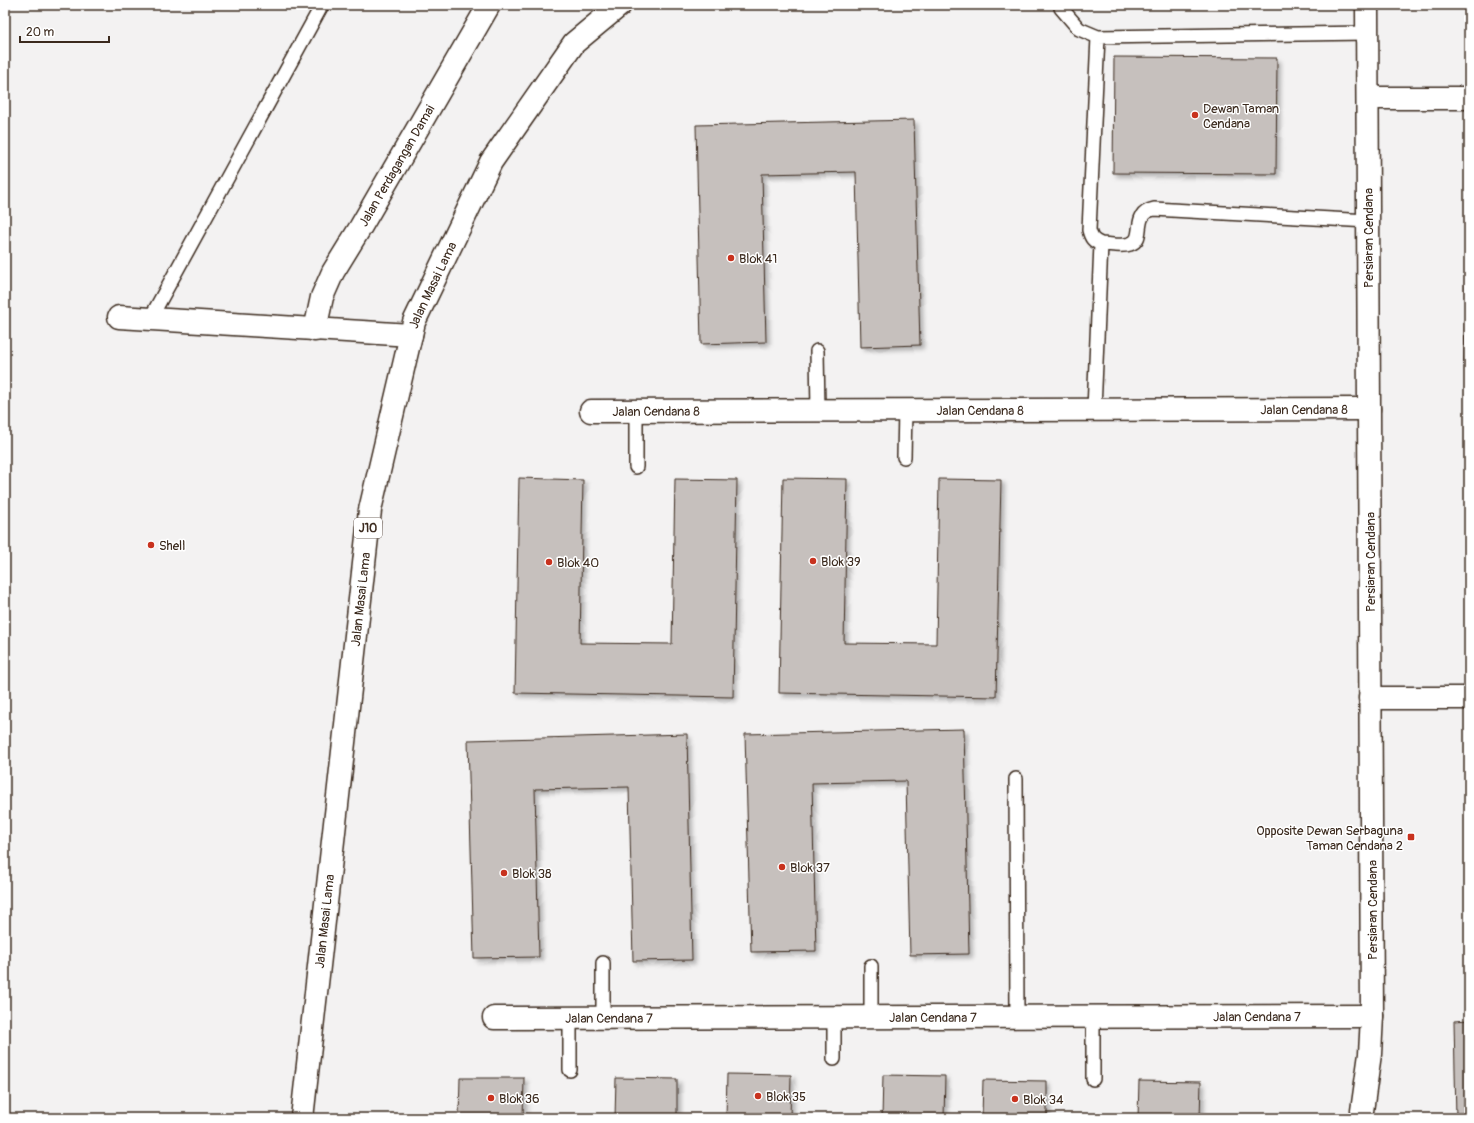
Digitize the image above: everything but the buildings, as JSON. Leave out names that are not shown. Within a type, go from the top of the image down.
[{"type":"street","name":"Jalan Perdagangan Damai","points":[[315,330],[322,297],[333,272],[489,5]]},
{"type":"street","name":"Jalan Masai Lama","points":[[302,1118],[370,510],[414,322],[491,162],[574,43],[620,5]]},
{"type":"street","name":"Persiaran Cendana","points":[[1361,1118],[1370,1054],[1372,1016],[1367,5]]},
{"type":"street","points":[[1368,98],[1469,98]]},
{"type":"street","points":[[119,317],[411,335]]},
{"type":"street","name":"Jalan Cendana 8","points":[[591,411],[1369,409]]},
{"type":"street","points":[[1370,698],[1469,698]]},
{"type":"street","name":"Jalan Cendana 7","points":[[494,1018],[1372,1016]]},
{"type":"lane","points":[[150,318],[322,5]]},
{"type":"lane","points":[[1061,8],[1079,29],[1098,37],[1367,33]]},
{"type":"lane","points":[[1098,37],[1089,230],[1090,237],[1095,242],[1101,244],[1132,244],[1137,239],[1142,215],[1147,211],[1154,209],[1368,222]]},
{"type":"lane","points":[[1094,410],[1101,244]]},
{"type":"lane","points":[[817,351],[818,411]]},
{"type":"lane","points":[[904,410],[904,457]]},
{"type":"lane","points":[[636,411],[636,467]]},
{"type":"lane","points":[[1016,779],[1017,1016]]},
{"type":"lane","points":[[603,963],[603,1017]]},
{"type":"lane","points":[[871,966],[871,1017]]},
{"type":"lane","points":[[1093,1016],[1093,1078]]},
{"type":"lane","points":[[570,1017],[570,1070]]},
{"type":"lane","points":[[834,1017],[834,1059]]},
{"type":"place","name":"Dewan Taman Cendana","points":[[1195,115]]},
{"type":"place","name":"Blok 41","points":[[731,258]]},
{"type":"place","name":"Shell","points":[[151,545]]},
{"type":"place","name":"Blok 39","points":[[813,561]]},
{"type":"place","name":"Blok 40","points":[[549,562]]},
{"type":"place","name":"Opposite Dewan Serbaguna Taman Cendana 2","points":[[1411,837]]},
{"type":"place","name":"Blok 37","points":[[782,867]]},
{"type":"place","name":"Blok 38","points":[[504,873]]},
{"type":"place","name":"Blok 35","points":[[758,1096]]},
{"type":"place","name":"Blok 36","points":[[491,1098]]},
{"type":"place","name":"Blok 34","points":[[1015,1099]]}]
